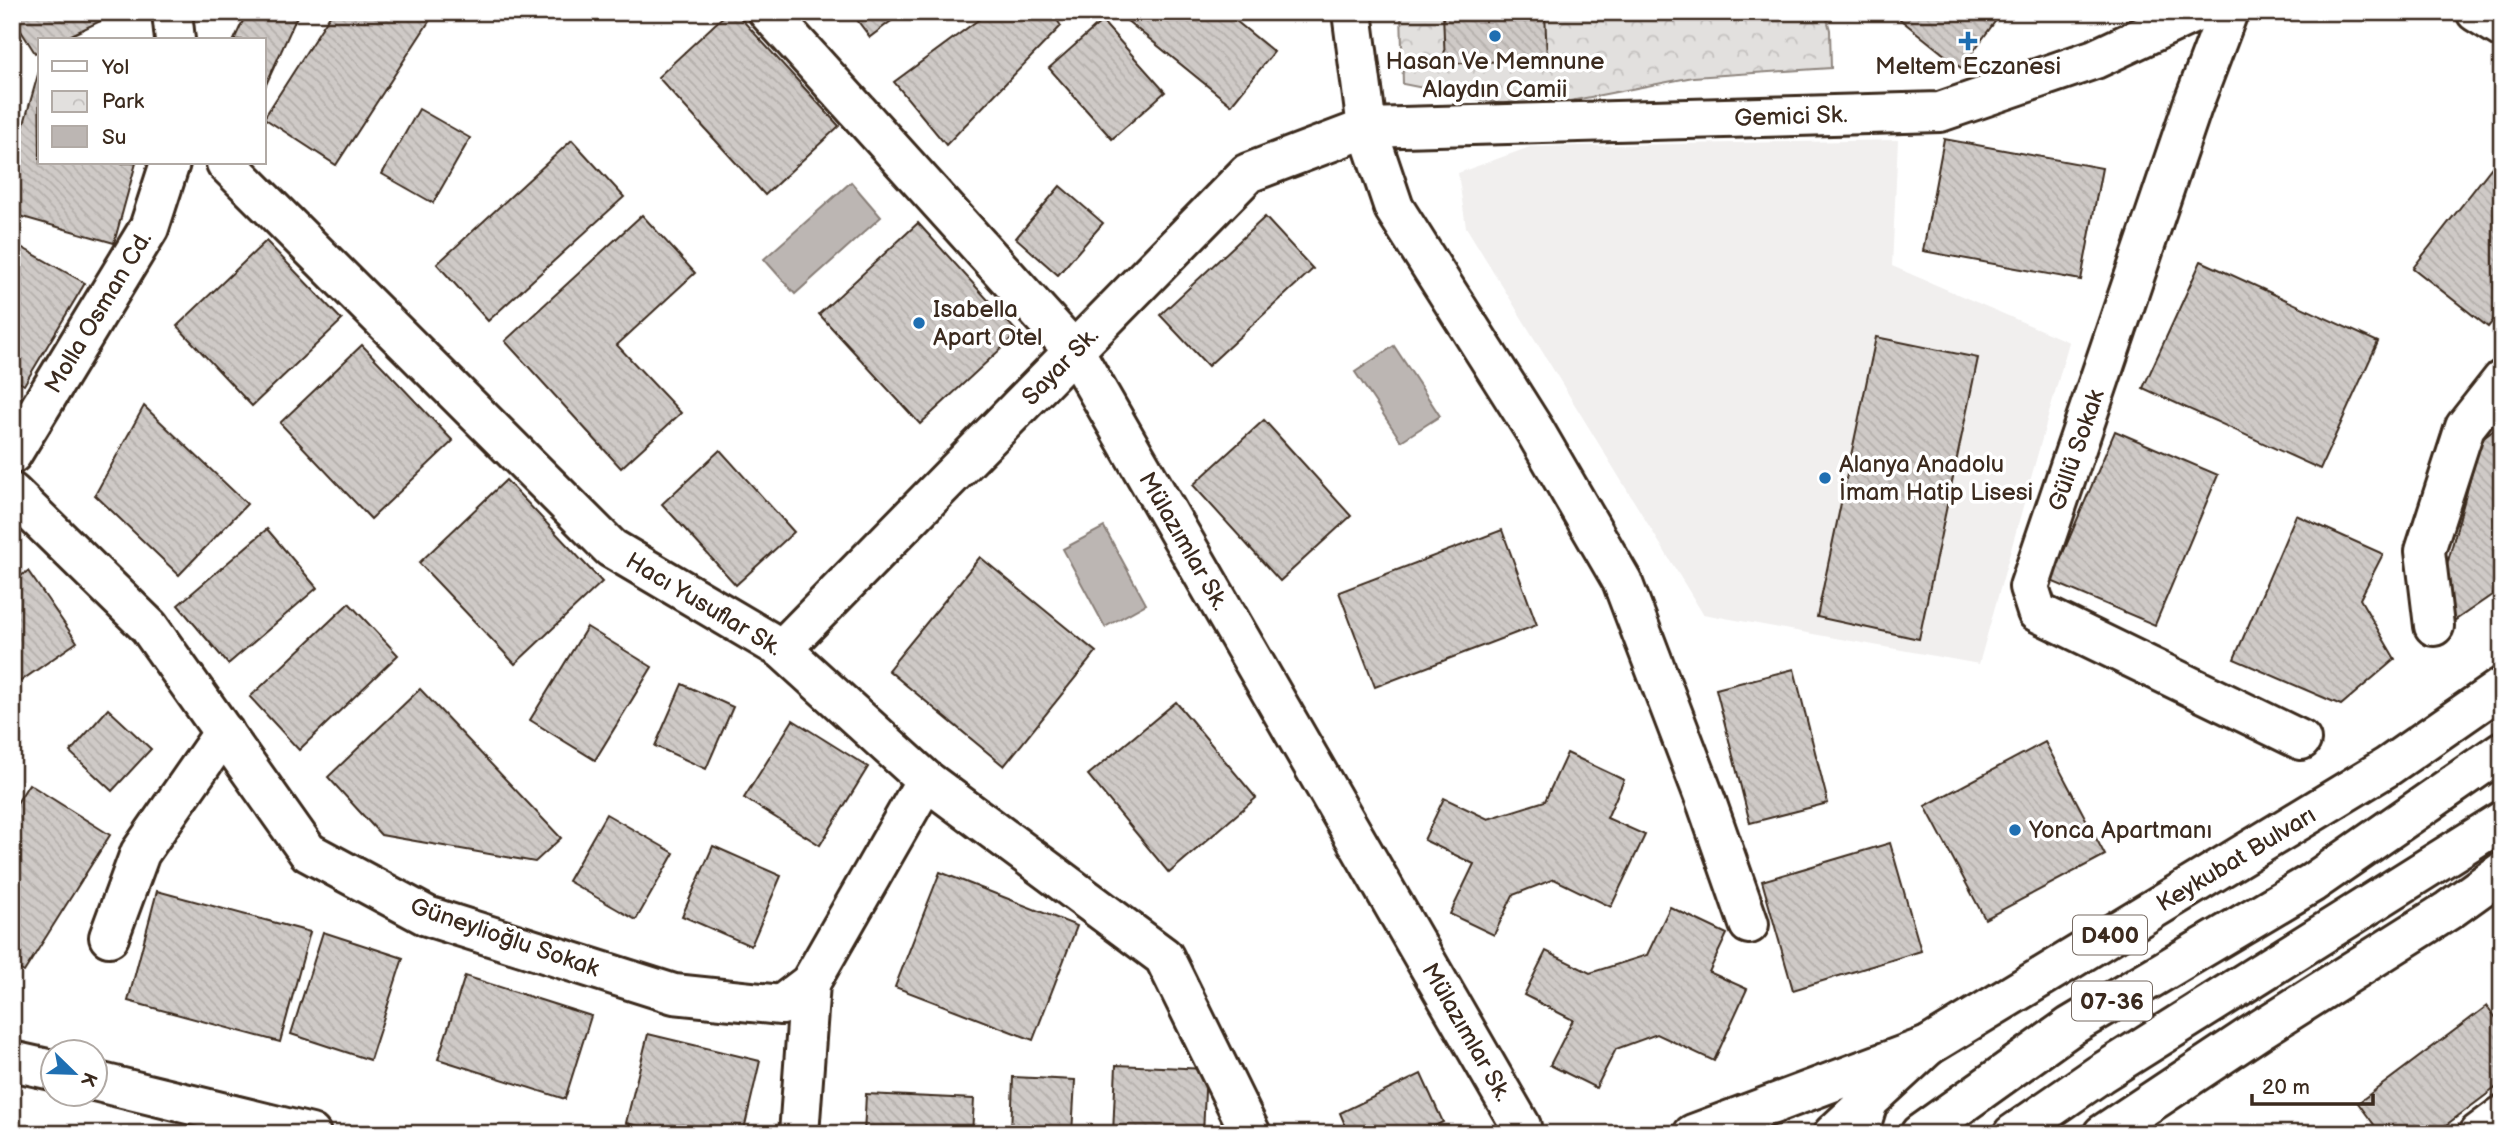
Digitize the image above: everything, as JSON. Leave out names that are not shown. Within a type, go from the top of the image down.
[{"type":"main road","points":[[172,12],[175,38]]},
{"type":"main road","name":"Mülazımlar Sk.","points":[[768,12],[1075,352],[1521,1126]]},
{"type":"main road","points":[[1352,12],[1367,128],[1394,208],[1535,431],[1622,581],[1707,804],[1749,925]]},
{"type":"main road","name":"Gemici Sk.","points":[[1367,128],[1940,112],[2095,59],[2196,12]]},
{"type":"main road","name":"Güllü Sokak","points":[[2228,12],[2192,107],[2029,587],[2037,612],[2301,740]]},
{"type":"main road","points":[[2476,12],[2502,27]]},
{"type":"main road","name":"Sayar Sk.","points":[[782,649],[1248,173],[1367,128]]},
{"type":"main road","name":"Molla Osman Cd.","points":[[12,454],[149,228],[170,164]]},
{"type":"main road","name":"Hacı Yusuflar Sk.","points":[[227,164],[611,548],[782,649],[926,780],[1164,957],[1251,1134]]},
{"type":"main road","points":[[2434,626],[2425,551],[2465,426],[2502,380]]},
{"type":"main road","name":"Güneylioğlu Sokak","points":[[12,493],[149,627],[308,852],[427,916],[674,994],[780,1005],[810,983],[926,780]]},
{"type":"main road","name":"Keykubat Bulvarı","points":[[1693,1134],[1928,1046],[2387,767],[2502,687]]},
{"type":"main road","points":[[109,937],[140,853],[224,732]]},
{"type":"main road","name":"07-36","points":[[1920,1134],[2071,1026],[2312,883],[2502,751]]},
{"type":"main road","points":[[2014,1134],[2100,1074],[2502,821]]},
{"type":"main road","points":[[2103,1134],[2260,1029],[2449,910],[2502,872]]},
{"type":"main road","points":[[799,1134],[810,983]]},
{"type":"main road","points":[[1833,1134],[1863,1118],[1928,1046]]},
{"type":"main road","points":[[12,1060],[38,1066]]},
{"type":"main road","points":[[108,1084],[311,1134]]},
{"type":"main road","points":[[2478,1134],[2502,1116]]},
{"type":"shaded area","name":"Alanya Anadolu İmam Hatip Lisesi","points":[[1898,140],[1892,266],[2069,342],[1979,664],[1703,614],[1466,227],[1458,173],[1530,147]]},
{"type":"green space","points":[[1401,12],[1825,12],[1830,30],[1831,68],[1693,77],[1529,109],[1403,84]]},
{"type":"water","points":[[851,182],[881,217],[795,294],[764,259]]},
{"type":"water","points":[[1394,346],[1440,416],[1401,441],[1355,372]]},
{"type":"water","points":[[1104,527],[1146,604],[1105,627],[1063,549]]},
{"type":"building","points":[[12,12],[119,12],[65,38],[38,38],[38,51],[35,53],[12,17]]},
{"type":"building","points":[[247,12],[299,12],[266,85],[266,38],[235,38]]},
{"type":"building","points":[[332,12],[419,12],[430,20],[336,165],[266,119],[266,115]]},
{"type":"building","points":[[728,12],[735,12],[839,126],[765,195],[658,77]]},
{"type":"building","points":[[851,12],[903,12],[870,37]]},
{"type":"building","points":[[989,12],[1052,12],[1061,26],[946,145],[894,82]]},
{"type":"building","points":[[1131,12],[1225,12],[1274,52],[1231,105],[1125,19]]},
{"type":"building","name":"Hasan Ve Memnune Alaydın Camii","points":[[1443,12],[1545,12],[1547,59],[1445,64]]},
{"type":"building","points":[[1891,12],[2002,12],[1961,68]]},
{"type":"building","points":[[1102,21],[1165,92],[1112,139],[1049,68]]},
{"type":"building","points":[[38,75],[38,164],[136,164],[114,243],[12,214],[12,166]]},
{"type":"building","points":[[419,109],[470,138],[433,203],[382,174]]},
{"type":"building","points":[[1944,139],[2102,168],[2081,280],[1923,251]]},
{"type":"building","points":[[572,140],[624,197],[488,321],[437,264]]},
{"type":"building","points":[[2502,154],[2502,310],[2488,327],[2413,268]]},
{"type":"building","points":[[1060,186],[1103,223],[1058,275],[1016,238]]},
{"type":"building","points":[[642,215],[695,273],[617,345],[681,413],[621,468],[505,341]]},
{"type":"building","points":[[1265,217],[1313,269],[1208,366],[1160,315]]},
{"type":"building","name":"Isabella Apart Otel","points":[[918,223],[1018,333],[920,424],[819,314]]},
{"type":"building","points":[[266,241],[342,320],[252,406],[177,326]]},
{"type":"building","points":[[12,242],[85,283],[24,385],[12,378]]},
{"type":"building","points":[[2201,261],[2378,342],[2320,469],[2143,388]]},
{"type":"building","points":[[1876,337],[1978,358],[1919,639],[1817,617]]},
{"type":"building","points":[[362,345],[453,441],[371,519],[280,423]]},
{"type":"building","points":[[144,406],[247,504],[179,575],[95,495]]},
{"type":"building","points":[[1264,420],[1351,516],[1280,581],[1193,485]]},
{"type":"building","points":[[2502,423],[2502,588],[2454,621],[2444,576],[2481,439]]},
{"type":"building","points":[[2115,431],[2218,475],[2155,625],[2051,581]]},
{"type":"building","points":[[720,450],[794,532],[736,585],[662,504]]},
{"type":"building","points":[[506,480],[602,582],[515,664],[419,563]]},
{"type":"building","points":[[2296,515],[2383,554],[2360,599],[2395,659],[2341,705],[2234,659]]},
{"type":"building","points":[[267,529],[317,588],[228,664],[178,605]]},
{"type":"building","points":[[1502,530],[1537,625],[1375,687],[1339,592]]},
{"type":"building","points":[[980,557],[1096,652],[1004,766],[888,670]]},
{"type":"building","points":[[28,571],[77,642],[12,687],[12,582]]},
{"type":"building","points":[[349,603],[398,655],[299,750],[250,697]]},
{"type":"building","points":[[587,627],[652,667],[595,760],[530,720]]},
{"type":"building","points":[[1794,669],[1828,803],[1750,823],[1716,689]]},
{"type":"building","points":[[682,684],[733,707],[706,769],[655,746]]},
{"type":"building","points":[[420,689],[561,838],[535,862],[381,835],[328,777]]},
{"type":"building","points":[[1176,702],[1256,798],[1169,873],[1088,775]]},
{"type":"building","points":[[108,709],[151,749],[112,791],[70,752]]},
{"type":"building","points":[[793,720],[868,767],[820,845],[744,798]]},
{"type":"building","name":"Yonca Apartmanı","points":[[2045,742],[2105,855],[1985,919],[1925,806]]},
{"type":"building","points":[[1567,753],[1624,780],[1607,818],[1645,835],[1611,907],[1554,879],[1513,895],[1494,935],[1450,914],[1474,864],[1424,840],[1444,798],[1488,819],[1545,801]]},
{"type":"building","points":[[29,784],[110,835],[24,972],[12,965],[12,811]]},
{"type":"building","points":[[606,814],[674,853],[636,920],[568,881]]},
{"type":"building","points":[[1890,843],[1921,951],[1793,990],[1762,881]]},
{"type":"building","points":[[713,846],[781,876],[751,946],[682,916]]},
{"type":"building","points":[[940,872],[1077,926],[1033,1040],[895,987]]},
{"type":"building","points":[[157,891],[310,932],[280,1042],[128,1001]]},
{"type":"building","points":[[1670,907],[1727,934],[1709,972],[1747,989],[1714,1061],[1657,1034],[1616,1049],[1596,1088],[1550,1065],[1573,1020],[1524,995],[1546,951],[1590,973],[1647,955]]},
{"type":"building","points":[[323,932],[403,958],[370,1060],[291,1034]]},
{"type":"building","points":[[465,976],[591,1016],[565,1099],[438,1059]]},
{"type":"building","points":[[2487,1006],[2502,1026],[2502,1083],[2434,1134],[2381,1134],[2358,1103]]},
{"type":"building","points":[[648,1034],[760,1061],[743,1134],[671,1134],[626,1123]]},
{"type":"building","points":[[1116,1065],[1206,1069],[1203,1134],[1113,1134]]},
{"type":"building","points":[[1421,1074],[1443,1122],[1418,1134],[1349,1134],[1340,1113]]},
{"type":"building","points":[[1013,1077],[1075,1080],[1072,1134],[1011,1134]]},
{"type":"building","points":[[866,1094],[974,1099],[972,1134],[864,1134]]},
{"type":"place","name":"Hasan Ve Memnune Alaydın Camii","points":[[1495,36]]},
{"type":"place","name":"Meltem Eczanesi","points":[[1968,41]]},
{"type":"place","name":"Isabella Apart Otel","points":[[919,323]]},
{"type":"place","name":"Alanya Anadolu İmam Hatip Lisesi","points":[[1825,478]]},
{"type":"place","name":"Yonca Apartmanı","points":[[2015,830]]}]
